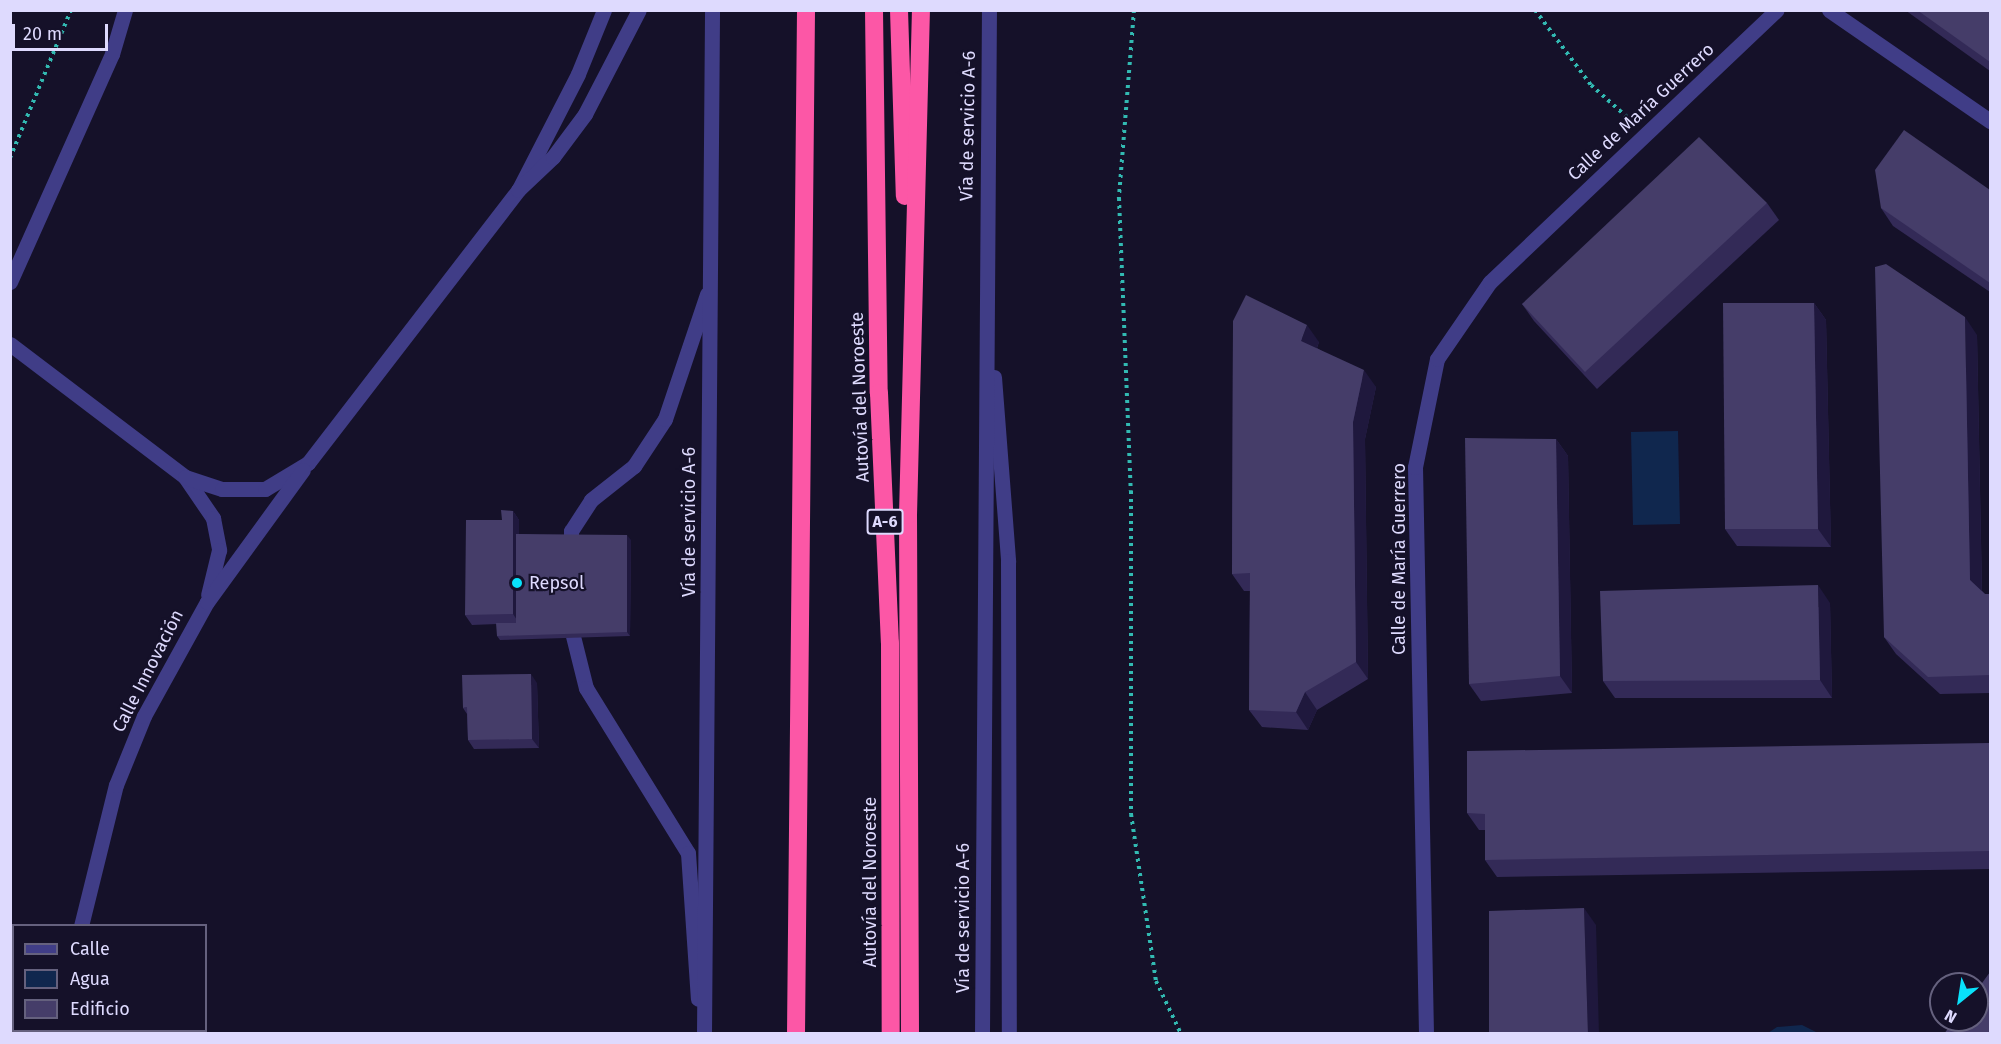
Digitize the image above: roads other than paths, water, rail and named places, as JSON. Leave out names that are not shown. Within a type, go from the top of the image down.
[{"type":"highway","points":[[796,1034],[806,10]]},
{"type":"highway","name":"Autovía del Noroeste","points":[[873,10],[879,393],[890,643],[891,1034]]},
{"type":"highway","points":[[899,10],[900,137],[911,251]]},
{"type":"highway","points":[[910,1034],[911,251],[921,10]]},
{"type":"street","points":[[10,282],[107,64],[125,10]]},
{"type":"street","points":[[518,190],[604,10]]},
{"type":"street","points":[[518,190],[553,157],[585,114],[639,10]]},
{"type":"street","name":"Vía de servicio A-6","points":[[703,1034],[712,10]]},
{"type":"street","name":"Vía de servicio A-6","points":[[982,1034],[989,10]]},
{"type":"street","name":"Calle de María Guerrero","points":[[1426,1034],[1415,467],[1437,359],[1490,282],[1777,10]]},
{"type":"street","points":[[1829,10],[1990,121]]},
{"type":"street","name":"Calle Innovación","points":[[81,924],[116,785],[144,716],[207,602],[308,463],[518,190]]},
{"type":"street","points":[[986,264],[1008,561],[1009,1034]]},
{"type":"street","points":[[570,570],[571,531],[591,500],[634,466],[665,418],[708,294]]},
{"type":"street","points":[[10,344],[185,477],[213,518],[219,550],[207,602]]},
{"type":"street","points":[[185,477],[222,489],[265,489],[308,463]]},
{"type":"street","points":[[569,603],[568,625],[586,688],[688,853],[703,1034]]},
{"type":"water","points":[[1678,431],[1680,524],[1633,525],[1631,432]]},
{"type":"water","points":[[1802,1025],[1818,1033],[1768,1033],[1777,1027]]},
{"type":"place","name":"Repsol","points":[[517,583]]}]
